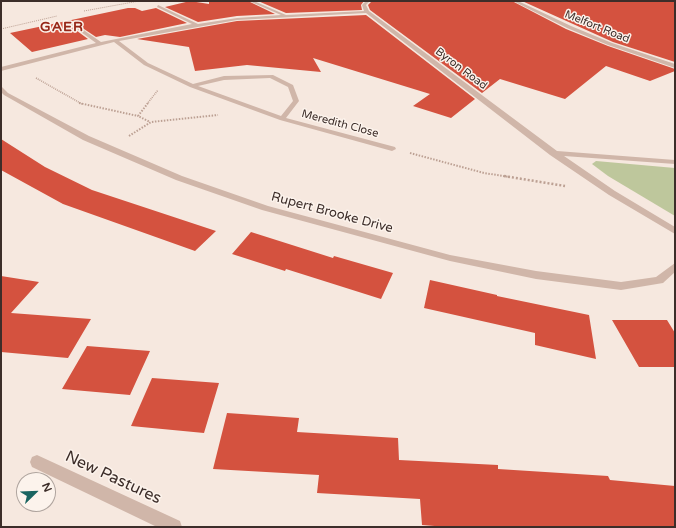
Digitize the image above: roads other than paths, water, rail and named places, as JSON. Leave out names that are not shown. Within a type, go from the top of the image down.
[{"type":"street","points":[[251,1],[288,16]]},
{"type":"street","points":[[1,69],[101,44],[197,25],[237,19],[367,12],[364,5],[368,1]]},
{"type":"street","name":"Melfort Road","points":[[515,1],[540,14],[597,38],[675,66]]},
{"type":"street","points":[[158,6],[197,25]]},
{"type":"street","name":"Byron Road","points":[[367,12],[553,152],[612,193],[675,231]]},
{"type":"street","points":[[72,22],[101,44]]},
{"type":"street","name":"Meredith Close","points":[[115,41],[146,64],[192,86],[282,119],[392,149]]},
{"type":"street","name":"Meredith Close","points":[[192,86],[224,78],[271,76],[291,86],[296,101],[282,119]]},
{"type":"street","name":"Rupert Brooke Drive","points":[[1,88],[12,98],[86,138],[179,178],[265,208],[450,258],[536,275],[621,286],[659,280],[675,267]]},
{"type":"street","points":[[553,152],[675,162]]},
{"type":"street","name":"New Pastures","points":[[37,462],[174,527]]},
{"type":"district","name":"GAER","points":[[62,27]]}]
